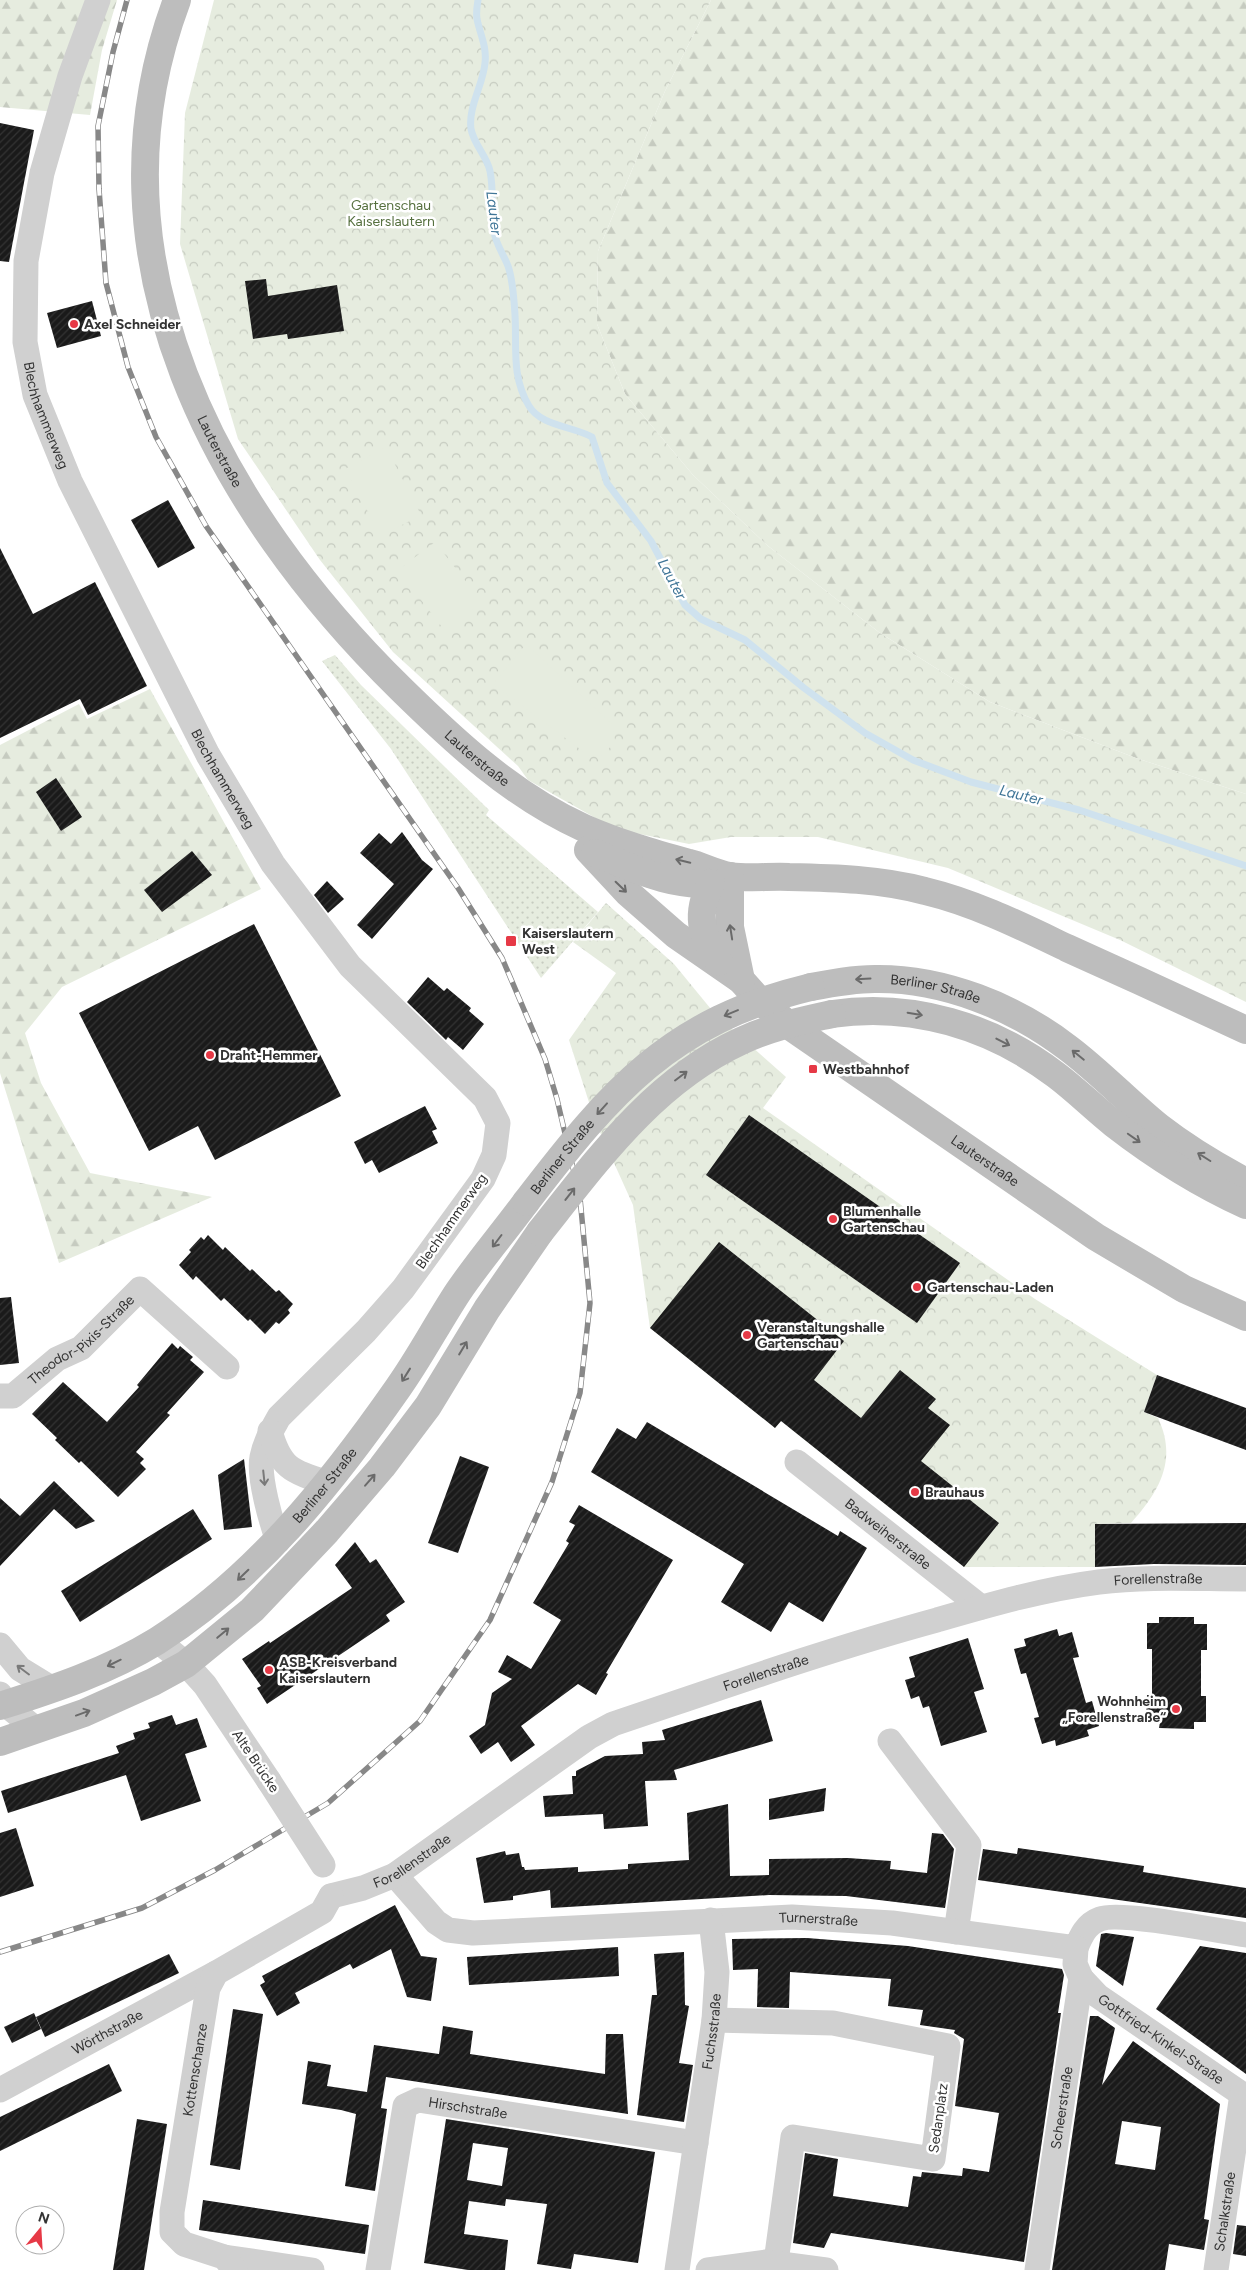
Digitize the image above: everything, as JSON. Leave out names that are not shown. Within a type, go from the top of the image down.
[{"type":"main road","name":"Lauterstraße","points":[[177,0],[160,51],[151,93],[147,137],[146,191],[149,243],[160,302],[190,394],[214,445],[255,513],[335,618],[386,674],[450,736],[527,798],[550,812],[604,837],[721,879]]},
{"type":"main road","name":"Lauterstraße","points":[[527,798],[543,815],[588,850],[645,872],[686,881],[833,878],[876,881],[955,899],[1009,921],[1246,1030]]},
{"type":"main road","points":[[588,850],[628,894],[676,935],[731,973]]},
{"type":"main road","name":"Lauterstraße","points":[[721,879],[702,910],[702,928],[706,941],[731,973],[762,1003],[792,1027],[1096,1237],[1184,1290],[1241,1313]]},
{"type":"main road","name":"Berliner Straße","points":[[2,1701],[51,1688],[113,1664],[157,1640],[230,1586],[278,1541],[326,1482],[399,1387],[459,1291],[526,1202],[602,1108],[663,1052],[714,1020],[752,1004],[811,987],[855,980],[897,980],[958,992],[1010,1012],[1050,1034],[1069,1048],[1159,1128],[1246,1182]]},
{"type":"main road","name":"Berliner Straße","points":[[0,1742],[103,1705],[186,1664],[252,1610],[327,1531],[382,1467],[428,1406],[487,1309],[540,1232],[590,1169],[633,1120],[685,1074],[741,1040],[786,1024],[857,1010],[896,1011],[938,1018],[993,1037],[1056,1075],[1115,1125],[1145,1146],[1246,1205]]},
{"type":"street","name":"Blechhammerweg","points":[[98,0],[70,76],[42,173],[26,261],[25,342],[35,395],[70,481],[208,755],[272,864],[350,966],[485,1098],[498,1123],[494,1155],[483,1179],[446,1231],[403,1288],[366,1331],[279,1417],[270,1431],[262,1458],[269,1514],[278,1541]]},
{"type":"street","name":"Theodor-Pixis-Straße","points":[[0,1396],[13,1396],[57,1359],[81,1348],[140,1289],[227,1367]]},
{"type":"street","points":[[270,1431],[276,1453],[290,1468],[303,1476],[326,1482]]},
{"type":"street","name":"Badweiherstraße","points":[[796,1462],[981,1607]]},
{"type":"street","name":"Forellenstraße","points":[[331,1896],[363,1888],[395,1875],[589,1737],[613,1724],[860,1641],[981,1607],[1098,1582],[1140,1579],[1246,1579]]},
{"type":"street","name":"Alte Brücke","points":[[157,1640],[186,1664],[211,1694],[330,1876],[331,1896]]},
{"type":"street","points":[[0,1645],[20,1669],[51,1688]]},
{"type":"street","points":[[2,1701],[37,1730]]},
{"type":"street","points":[[890,1741],[969,1845],[956,1932]]},
{"type":"street","name":"Turnerstraße","points":[[395,1875],[436,1922],[448,1930],[473,1933],[711,1920],[821,1917],[892,1923],[1076,1948]]},
{"type":"street","points":[[216,1973],[322,1912],[331,1896]]},
{"type":"street","points":[[1076,1948],[1083,1931],[1099,1919],[1122,1917],[1246,1935]]},
{"type":"street","name":"Fuchsstraße","points":[[696,2143],[714,2020],[717,1972],[711,1920]]},
{"type":"street","name":"Scheerstraße","points":[[1037,2270],[1081,1978],[1075,1964],[1076,1948]]},
{"type":"street","name":"Wörthstraße","points":[[0,2090],[216,1973]]},
{"type":"street","name":"Kottenschanze","points":[[216,1973],[208,1988],[172,2212],[172,2232],[184,2244],[230,2264]]},
{"type":"street","name":"Gottfried-Kinkel-Straße","points":[[1081,1978],[1098,1996],[1244,2095]]},
{"type":"street","name":"Sedanplatz","points":[[714,2020],[833,2023],[948,2046],[933,2159],[793,2138],[776,2262]]},
{"type":"street","name":"Schalkstraße","points":[[1216,2270],[1244,2095]]},
{"type":"street","name":"Hirschstraße","points":[[378,2270],[405,2106],[418,2100],[696,2143]]},
{"type":"street","points":[[677,2270],[696,2143]]},
{"type":"street","points":[[708,2270],[776,2262],[826,2270]]},
{"type":"street","points":[[230,2264],[312,2270]]},
{"type":"green space","points":[[0,0],[117,0],[102,50],[90,115],[0,107]]},
{"type":"green space","name":"Gartenschau Kaiserslautern","points":[[214,0],[711,0],[665,91],[598,251],[597,324],[625,394],[693,475],[768,546],[880,633],[990,702],[1136,758],[1246,794],[1246,1002],[1120,940],[948,868],[818,837],[731,837],[689,844],[615,829],[528,780],[518,766],[393,652],[320,560],[238,439],[180,244],[185,113]]},
{"type":"green space","points":[[711,0],[1246,0],[1246,794],[1136,758],[990,702],[880,633],[768,546],[693,475],[625,394],[597,324],[598,251],[665,91]]},
{"type":"green space","points":[[386,447],[421,515],[381,536],[345,469]]},
{"type":"green space","points":[[435,542],[482,602],[445,631],[398,570]]},
{"type":"green space","points":[[526,644],[612,724],[615,741],[603,756],[588,755],[493,684]]},
{"type":"green space","points":[[335,655],[361,685],[489,810],[486,815],[598,912],[541,978],[391,749],[322,661]]},
{"type":"green space","points":[[150,689],[261,889],[62,987],[25,1033],[41,1083],[90,1173],[212,1197],[59,1263],[0,1073],[0,745],[79,704],[87,719]]},
{"type":"green space","points":[[606,903],[674,964],[715,1014],[786,1077],[763,1108],[1035,1299],[1157,1375],[1144,1412],[1158,1418],[1164,1433],[1166,1462],[1163,1475],[1150,1499],[1131,1523],[1095,1524],[1095,1567],[964,1567],[791,1429],[784,1418],[775,1428],[650,1328],[633,1205],[595,1121],[569,1040],[616,973],[573,942]]},
{"type":"building","points":[[0,123],[34,130],[9,262],[0,261]]},
{"type":"building","points":[[266,279],[268,296],[337,285],[344,331],[288,339],[287,334],[253,339],[245,281]]},
{"type":"building","name":"Axel Schneider","points":[[92,301],[101,336],[57,348],[47,313]]},
{"type":"building","points":[[168,500],[195,548],[158,568],[131,520]]},
{"type":"building","points":[[0,548],[33,614],[95,582],[147,686],[88,715],[80,699],[0,738]]},
{"type":"building","points":[[56,778],[82,817],[61,831],[36,792]]},
{"type":"building","points":[[402,832],[422,860],[433,869],[372,939],[357,925],[394,884],[360,853],[379,833],[391,844]]},
{"type":"building","points":[[192,851],[212,875],[162,912],[144,890]]},
{"type":"building","points":[[327,881],[344,899],[328,913],[314,895]]},
{"type":"building","name":"Draht-Hemmer","points":[[254,924],[341,1096],[215,1160],[198,1126],[149,1151],[79,1013]]},
{"type":"building","points":[[428,977],[444,991],[447,988],[471,1008],[469,1011],[484,1024],[463,1050],[448,1037],[446,1040],[407,1002]]},
{"type":"building","points":[[425,1106],[437,1129],[432,1131],[438,1143],[379,1173],[372,1160],[365,1164],[354,1142]]},
{"type":"building","name":"Blumenhalle Gartenschau","points":[[749,1115],[960,1263],[917,1323],[706,1175]]},
{"type":"building","points":[[208,1235],[223,1250],[225,1247],[250,1271],[252,1269],[276,1292],[279,1290],[293,1304],[288,1310],[290,1313],[279,1324],[276,1322],[265,1334],[224,1298],[221,1301],[196,1276],[193,1280],[179,1265],[201,1237],[204,1240]]},
{"type":"building","points":[[719,1242],[844,1341],[814,1380],[861,1418],[900,1370],[936,1399],[928,1408],[950,1425],[921,1461],[999,1523],[964,1567],[781,1421],[775,1428],[650,1328]]},
{"type":"building","points":[[11,1297],[19,1363],[0,1365],[0,1298]]},
{"type":"building","points":[[172,1343],[178,1349],[180,1346],[193,1357],[190,1360],[204,1372],[167,1413],[170,1415],[136,1452],[144,1459],[140,1463],[146,1469],[118,1497],[81,1461],[79,1463],[55,1440],[57,1438],[32,1414],[63,1382],[107,1422],[139,1387],[137,1385]]},
{"type":"building","points":[[1157,1375],[1246,1408],[1246,1450],[1144,1412]]},
{"type":"building","points":[[647,1422],[838,1536],[840,1531],[867,1548],[823,1622],[789,1602],[771,1632],[721,1602],[744,1564],[591,1472],[617,1428],[636,1439]]},
{"type":"building","points":[[460,1456],[489,1467],[458,1553],[428,1543]]},
{"type":"building","points":[[244,1459],[252,1527],[224,1530],[218,1475]]},
{"type":"building","points":[[54,1481],[95,1521],[76,1529],[54,1509],[0,1566],[0,1498],[20,1516]]},
{"type":"building","points":[[579,1505],[673,1560],[606,1673],[608,1674],[596,1695],[578,1684],[521,1726],[535,1745],[511,1762],[498,1742],[481,1754],[469,1736],[485,1725],[492,1693],[512,1679],[498,1672],[507,1655],[531,1669],[561,1620],[533,1603],[569,1543],[566,1541],[575,1525],[569,1522]]},
{"type":"building","points":[[193,1509],[212,1539],[80,1622],[61,1591]]},
{"type":"building","points":[[1246,1523],[1246,1565],[1154,1564],[1095,1567],[1095,1524]]},
{"type":"building","points":[[355,1542],[370,1563],[376,1559],[405,1602],[386,1615],[390,1621],[267,1704],[257,1688],[261,1686],[242,1659],[269,1641],[270,1643],[352,1588],[335,1565]]},
{"type":"building","points":[[1159,1617],[1194,1617],[1194,1624],[1207,1624],[1207,1650],[1201,1650],[1201,1696],[1206,1696],[1206,1722],[1194,1722],[1194,1729],[1159,1728],[1160,1722],[1146,1722],[1147,1695],[1152,1695],[1152,1649],[1147,1649],[1147,1623],[1159,1623]]},
{"type":"building","points":[[1057,1629],[1059,1636],[1072,1632],[1079,1657],[1073,1658],[1086,1703],[1092,1701],[1099,1726],[1087,1730],[1089,1736],[1056,1746],[1055,1740],[1042,1744],[1034,1718],[1039,1717],[1026,1673],[1021,1674],[1014,1649],[1026,1646],[1024,1639]]},
{"type":"building","points":[[968,1638],[984,1689],[974,1692],[987,1732],[941,1746],[929,1706],[923,1708],[919,1696],[911,1699],[905,1680],[915,1677],[909,1657]]},
{"type":"building","points":[[761,1700],[773,1741],[674,1770],[677,1780],[645,1781],[648,1826],[604,1829],[603,1814],[545,1817],[543,1796],[573,1794],[572,1776],[576,1776],[576,1771],[605,1756],[643,1754],[642,1742],[665,1740],[662,1730]]},
{"type":"building","points":[[172,1715],[176,1725],[197,1718],[207,1747],[185,1754],[201,1801],[141,1821],[126,1775],[8,1813],[1,1791],[119,1753],[116,1746],[135,1739],[133,1733],[150,1728],[148,1723]]},
{"type":"building","points":[[826,1788],[824,1811],[769,1820],[769,1799]]},
{"type":"building","points":[[728,1804],[730,1876],[769,1875],[769,1859],[848,1858],[891,1861],[890,1869],[927,1873],[932,1833],[943,1834],[954,1849],[945,1908],[846,1896],[769,1895],[551,1908],[550,1890],[513,1896],[513,1900],[484,1903],[476,1858],[505,1851],[506,1855],[519,1853],[522,1867],[525,1870],[578,1867],[578,1872],[628,1869],[628,1864],[689,1860],[687,1813]]},
{"type":"building","points":[[16,1828],[34,1886],[0,1897],[0,1833]]},
{"type":"building","points":[[1018,1848],[1144,1866],[1143,1872],[1246,1888],[1246,1918],[978,1880],[983,1849],[1017,1854]]},
{"type":"building","points":[[395,1905],[421,1956],[437,1958],[431,2001],[407,1997],[391,1949],[353,1969],[350,1964],[295,1993],[300,2003],[277,2016],[260,1985],[265,1982],[262,1976]]},
{"type":"building","points":[[1101,1934],[1134,1937],[1123,1986],[1096,1966]]},
{"type":"building","points":[[807,1938],[908,1946],[1062,1969],[1064,1975],[1058,2013],[1061,2013],[1024,2262],[831,2233],[824,2248],[793,2243],[805,2153],[838,2159],[833,2196],[908,2207],[913,2176],[921,2177],[922,2172],[962,2176],[963,2168],[989,2172],[999,2113],[955,2106],[964,2039],[954,2033],[955,2030],[920,2025],[923,2010],[888,2006],[891,1979],[790,1972],[789,2008],[757,2007],[758,1969],[733,1970],[732,1939]]},
{"type":"building","points":[[1200,1946],[1246,1953],[1246,2074],[1156,2009]]},
{"type":"building","points":[[618,1947],[619,1976],[469,1985],[467,1957]]},
{"type":"building","points":[[684,1952],[685,2005],[689,2006],[679,2063],[693,2065],[684,2122],[637,2115],[652,1995],[657,1995],[654,1954]]},
{"type":"building","points":[[169,1954],[179,1973],[45,2037],[36,2017]]},
{"type":"building","points":[[233,2009],[263,2014],[240,2170],[210,2165]]},
{"type":"building","points":[[34,2013],[41,2029],[12,2043],[4,2027]]},
{"type":"building","points":[[1090,2016],[1098,2016],[1115,2028],[1102,2085],[1133,2041],[1220,2104],[1204,2219],[1209,2220],[1204,2250],[1169,2244],[1165,2270],[1052,2270]],"holes":[[[1122,2121],[1161,2127],[1155,2170],[1115,2164]]]},
{"type":"building","points":[[443,2026],[473,2031],[470,2054],[605,2074],[606,2034],[623,2034],[628,2114],[386,2077],[381,2108],[387,2109],[375,2191],[345,2186],[356,2114],[302,2104],[308,2061],[331,2065],[327,2086],[367,2092],[374,2045],[439,2054]]},
{"type":"building","points":[[109,2064],[122,2091],[0,2151],[0,2117]]},
{"type":"building","points":[[137,2119],[167,2124],[144,2270],[113,2270]]},
{"type":"building","points":[[446,2119],[655,2152],[638,2263],[574,2254],[571,2269],[537,2264],[547,2204],[506,2199],[505,2206],[469,2201],[464,2234],[508,2240],[505,2270],[468,2270],[424,2263]],"holes":[[[473,2143],[508,2148],[502,2186],[467,2180]]]},
{"type":"building","points":[[203,2200],[369,2225],[365,2254],[199,2230]]},
{"type":"building","points":[[1237,2225],[1246,2226],[1246,2256],[1233,2254]]},
{"type":"waterway","name":"Lauter","points":[[478,0],[477,19],[485,57],[484,71],[472,112],[471,129],[490,171],[495,235],[511,277],[515,315],[517,372],[523,395],[534,413],[541,418],[592,437],[607,483],[651,541],[685,605],[701,619],[745,640],[804,688],[865,733],[913,760],[971,782],[1079,810],[1246,866]]},
{"type":"railway","points":[[0,1952],[142,1908],[215,1870],[328,1803],[420,1721],[490,1620],[552,1482],[580,1393],[590,1303],[580,1198],[557,1099],[545,1059],[502,958],[458,888],[206,526],[156,437],[128,367],[106,283],[99,189],[98,126],[113,52],[127,0]]},
{"type":"place","name":"Axel Schneider","points":[[74,324]]},
{"type":"place","name":"Kaiserslautern West","points":[[511,941]]},
{"type":"place","name":"Draht-Hemmer","points":[[210,1055]]},
{"type":"place","name":"Westbahnhof","points":[[813,1069]]},
{"type":"place","name":"Blumenhalle Gartenschau","points":[[833,1219]]},
{"type":"place","name":"Gartenschau-Laden","points":[[917,1287]]},
{"type":"place","name":"Veranstaltungshalle Gartenschau","points":[[747,1335]]},
{"type":"place","name":"Brauhaus","points":[[915,1492]]},
{"type":"place","name":"ASB-Kreisverband Kaiserslautern","points":[[269,1670]]},
{"type":"place","name":"Wohnheim „Forellenstraße“","points":[[1176,1709]]}]
